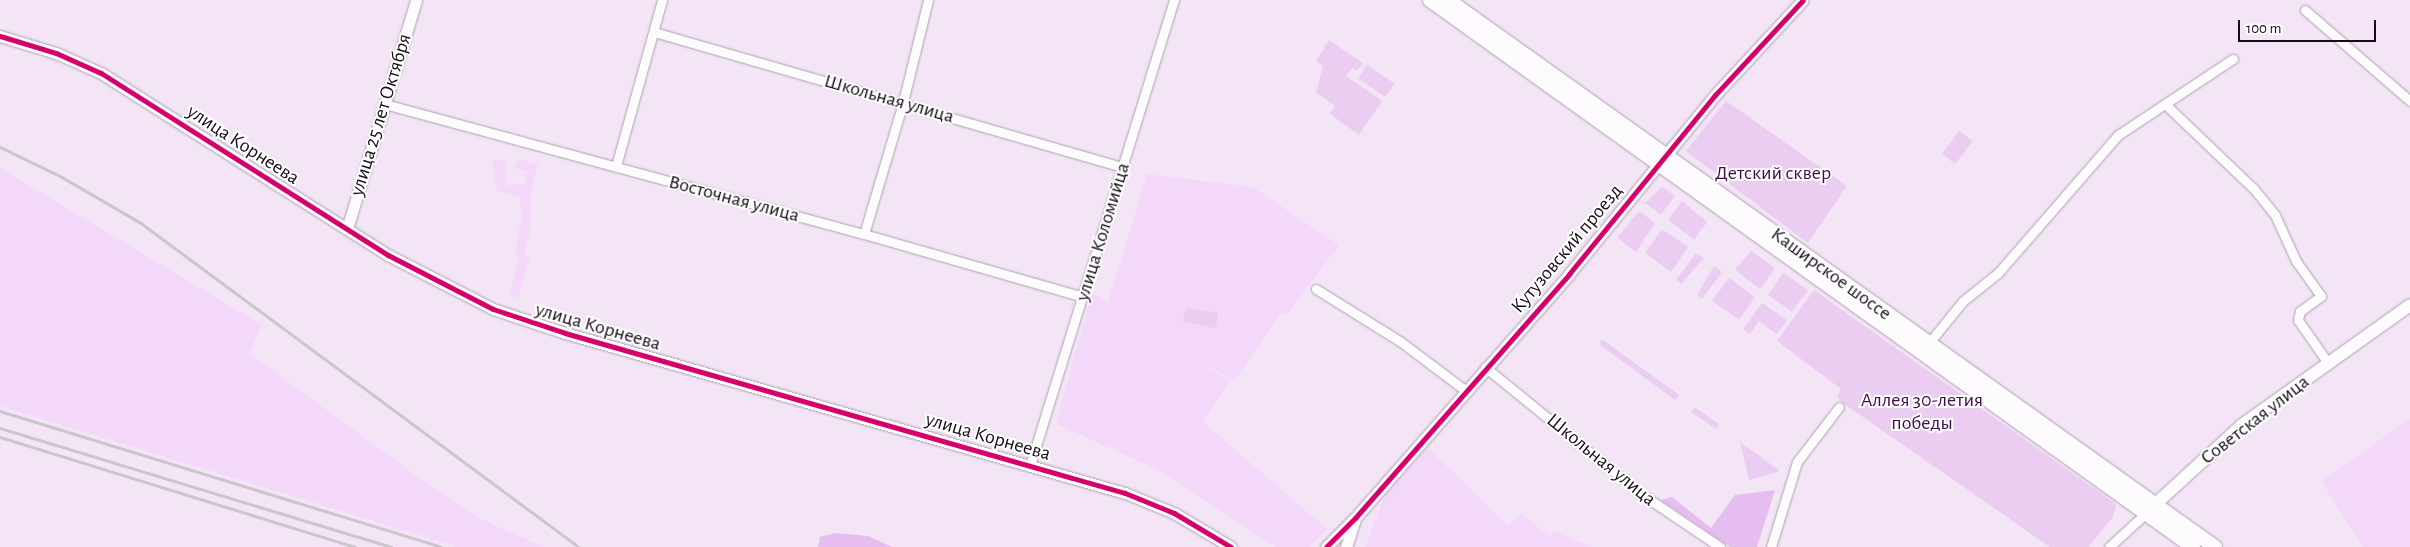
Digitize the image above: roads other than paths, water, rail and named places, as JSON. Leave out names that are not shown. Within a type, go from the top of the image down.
[{"type":"main road","name":"Каширское шоссе","points":[[1430,0],[1662,158],[1928,344],[2150,509],[2193,547]]},
{"type":"main road","name":"Каширское шоссе","points":[[1448,0],[1662,158],[2150,509],[2214,547]]},
{"type":"main road","name":"Советская улица","points":[[2150,509],[2242,425],[2410,305]]},
{"type":"street","name":"улица 25 лет Октября","points":[[347,229],[416,0]]},
{"type":"street","points":[[616,166],[662,0]]},
{"type":"street","points":[[864,234],[903,102],[928,0]]},
{"type":"street","name":"улица Коломийца","points":[[1030,465],[1174,0]]},
{"type":"street","name":"Кутузовский проезд","points":[[1326,547],[1355,518],[1485,367],[1570,274],[1662,158],[1803,0]]},
{"type":"street","points":[[2305,10],[2410,101]]},
{"type":"street","name":"Школьная улица","points":[[654,32],[903,102],[1122,167]]},
{"type":"street","name":"улица Корнеева","points":[[0,36],[66,57],[109,78],[347,229],[449,289],[526,321],[1030,465],[1149,502],[1231,547]]},
{"type":"street","points":[[1928,344],[1963,301],[1998,273],[2118,135],[2233,59]]},
{"type":"street","name":"Восточная улица","points":[[385,104],[864,234],[1083,297]]},
{"type":"street","points":[[2166,105],[2254,189],[2275,216],[2296,262],[2321,296],[2300,311],[2298,320],[2328,363]]},
{"type":"street","points":[[1316,289],[1401,342],[1465,390]]},
{"type":"street","name":"Школьная улица","points":[[1485,367],[1646,498],[1720,547]]},
{"type":"street","points":[[1771,547],[1798,462],[1839,407]]},
{"type":"street","name":"Советская улица","points":[[2109,547],[2150,509]]},
{"type":"street","points":[[1346,547],[1355,518]]},
{"type":"railway","points":[[0,147],[62,177],[141,223],[579,547]]},
{"type":"railway","points":[[0,411],[441,547]]},
{"type":"railway","points":[[0,428],[391,547]]},
{"type":"railway","points":[[0,437],[355,547]]},
{"type":"park label","name":"Детский сквер","points":[[1773,173]]},
{"type":"park label","name":"Аллея 30-летия победы","points":[[1922,412]]}]
